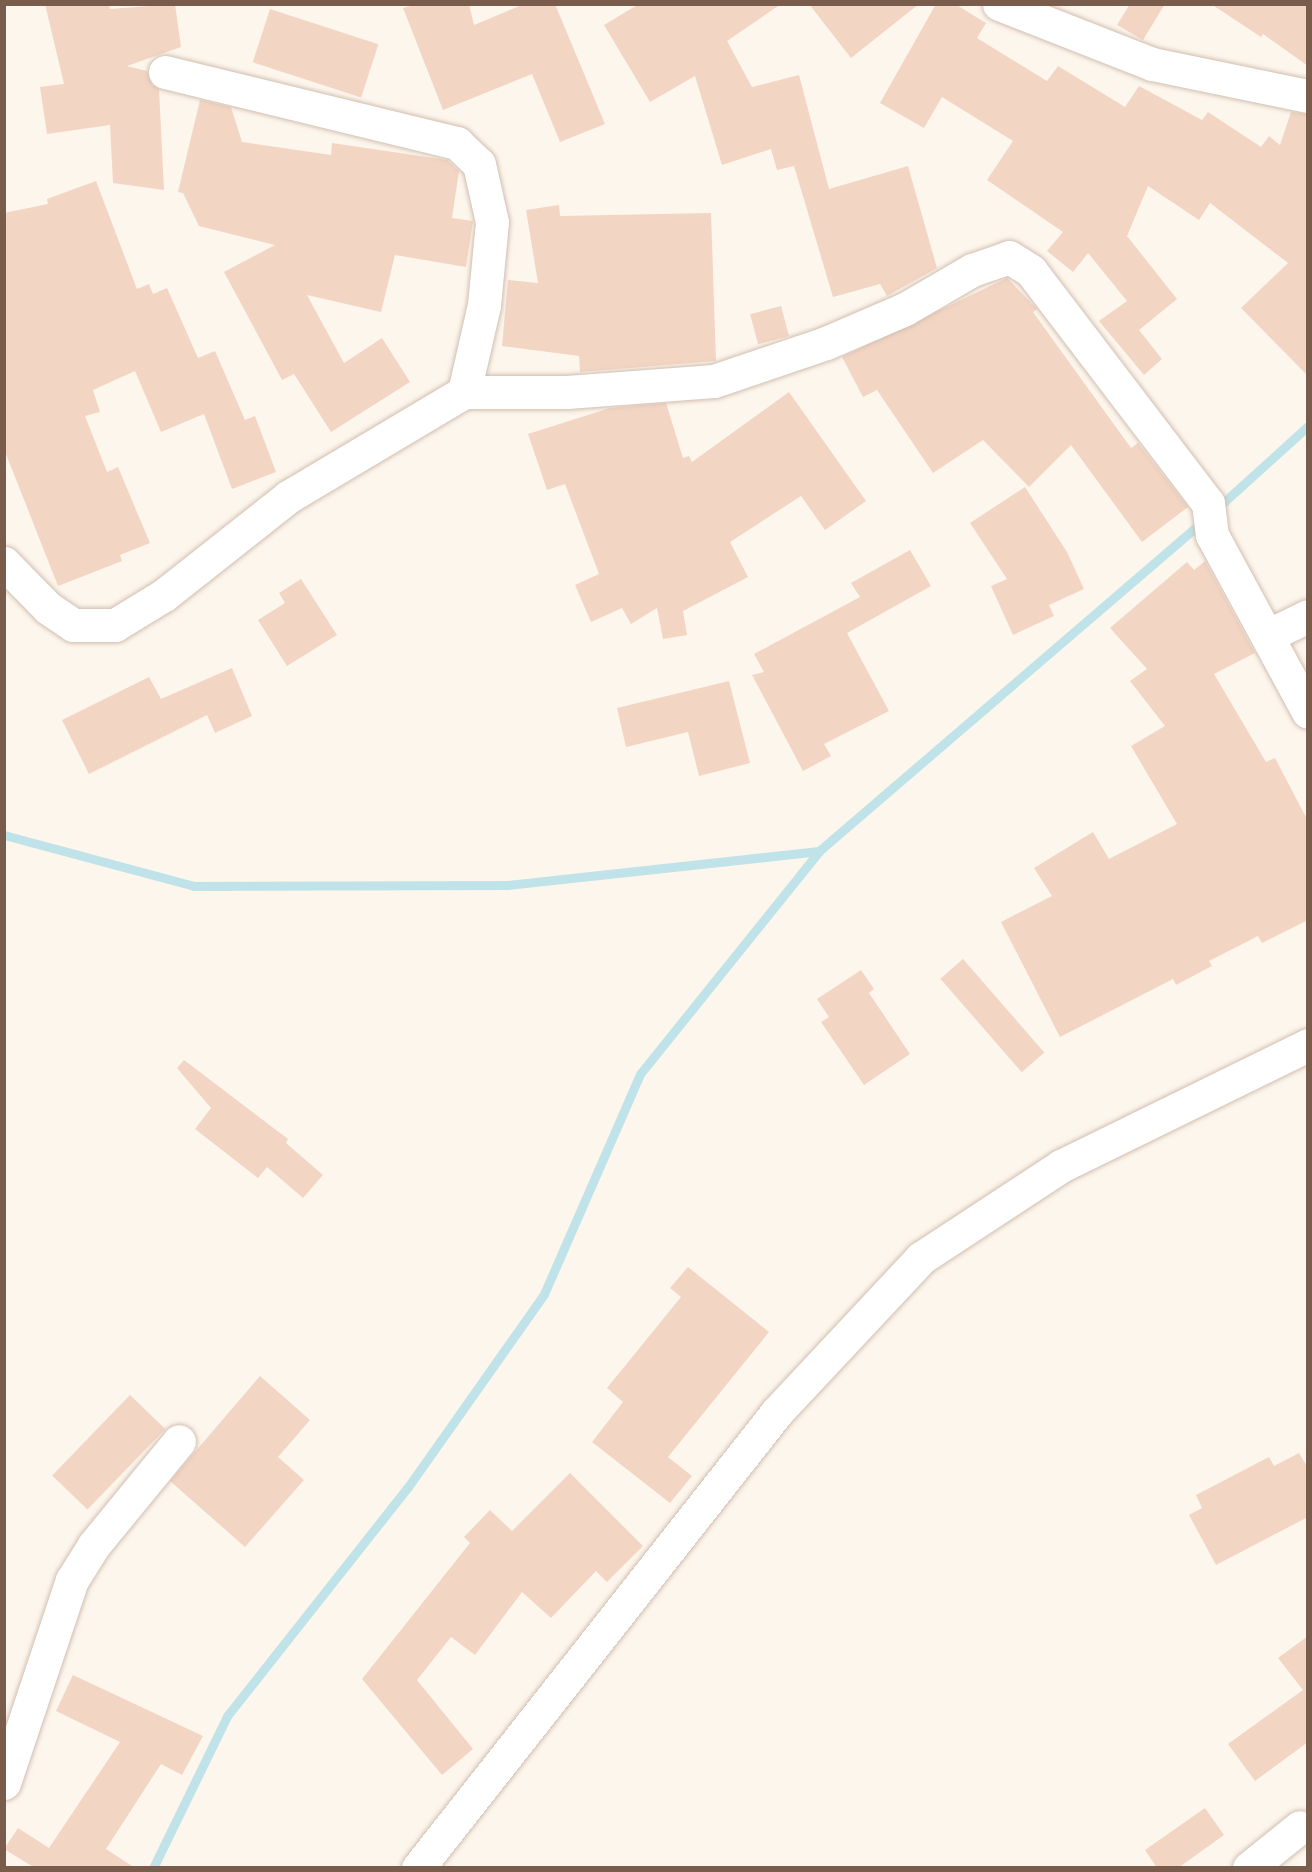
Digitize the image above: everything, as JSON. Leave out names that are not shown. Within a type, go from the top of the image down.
[{"type":"street","points":[[999,4],[1152,64],[1308,96]]},
{"type":"street","points":[[165,72],[457,143],[479,164],[492,222],[484,305],[464,392]]},
{"type":"street","points":[[4,563],[48,608],[73,625],[115,626],[164,596],[288,497],[464,392],[567,392],[714,381],[826,343],[905,309],[972,270],[1010,257],[1031,271],[1208,503],[1212,535],[1269,636],[1308,712]]},
{"type":"street","points":[[1269,636],[1308,616]]},
{"type":"street","points":[[418,1868],[777,1412],[921,1258],[1061,1166],[1308,1046]]},
{"type":"street","points":[[4,1783],[72,1580],[94,1545],[179,1441]]},
{"type":"street","points":[[1249,1868],[1305,1828]]},
{"type":"building","points":[[45,4],[109,4],[110,9],[175,4],[181,47],[127,66],[147,71],[152,85],[159,89],[164,190],[113,183],[110,125],[47,134],[40,87],[64,84]]},
{"type":"building","points":[[418,4],[469,4],[474,25],[524,4],[555,4],[605,124],[560,142],[532,74],[443,110],[403,8]]},
{"type":"building","points":[[639,4],[781,4],[727,41],[752,87],[799,75],[829,189],[908,166],[937,268],[887,296],[880,284],[833,297],[794,166],[777,170],[771,149],[722,165],[695,76],[650,102],[604,25]]},
{"type":"building","points":[[809,4],[919,4],[851,58]]},
{"type":"building","points":[[936,4],[955,4],[986,23],[977,38],[1047,81],[1058,66],[1125,107],[1139,86],[1202,120],[1208,112],[1261,147],[1269,136],[1280,145],[1291,112],[1308,114],[1308,376],[1241,308],[1288,263],[1210,203],[1199,220],[1148,186],[1127,236],[1177,299],[1139,330],[1162,359],[1144,375],[1099,321],[1127,301],[1088,253],[1073,272],[1047,251],[1063,232],[987,180],[1013,141],[942,97],[924,128],[880,103]]},
{"type":"building","points":[[1130,4],[1165,4],[1143,40],[1117,25]]},
{"type":"building","points":[[1211,4],[1308,4],[1308,66],[1263,34],[1261,37]]},
{"type":"building","points":[[270,9],[378,44],[361,97],[253,62]]},
{"type":"building","points":[[200,100],[231,107],[242,142],[331,155],[332,143],[447,160],[459,171],[452,218],[473,221],[466,267],[395,255],[381,312],[307,295],[344,363],[382,338],[410,382],[331,432],[294,374],[282,380],[224,272],[275,245],[199,226],[183,193],[178,192]]},
{"type":"building","points":[[96,181],[137,289],[149,284],[153,294],[167,288],[198,358],[215,351],[245,420],[255,416],[276,472],[232,489],[204,414],[161,432],[135,371],[93,390],[100,412],[85,416],[107,472],[118,467],[150,543],[120,555],[122,561],[58,586],[4,449],[4,213],[48,204],[47,199]]},
{"type":"building","points":[[559,205],[560,216],[711,213],[716,361],[580,372],[579,356],[502,346],[508,280],[538,283],[526,210]]},
{"type":"building","points":[[1007,278],[1037,309],[1033,312],[1131,448],[1138,443],[1188,507],[1142,542],[1071,445],[1029,487],[983,440],[933,473],[877,390],[863,397],[842,357]]},
{"type":"building","points":[[781,306],[789,336],[758,344],[750,314]]},
{"type":"building","points":[[789,392],[866,501],[825,530],[801,496],[730,542],[748,577],[683,611],[687,635],[663,639],[657,608],[631,624],[622,608],[591,622],[575,585],[599,574],[565,484],[547,490],[528,434],[610,408],[666,403],[683,458],[689,456],[692,462]]},
{"type":"building","points":[[1025,487],[1067,552],[1084,589],[1049,605],[1054,616],[1013,635],[991,586],[1007,579],[970,523]]},
{"type":"building","points":[[910,550],[931,586],[847,633],[889,711],[824,744],[831,756],[803,771],[752,675],[764,672],[754,654],[860,597],[851,583]]},
{"type":"building","points":[[1205,561],[1255,653],[1214,674],[1266,762],[1275,758],[1308,821],[1308,920],[1262,943],[1258,936],[1209,961],[1212,966],[1176,985],[1173,979],[1060,1037],[1001,922],[1052,896],[1034,868],[1093,832],[1109,859],[1177,824],[1131,746],[1165,726],[1130,681],[1147,669],[1110,628],[1187,562],[1194,570]]},
{"type":"building","points":[[301,579],[337,635],[287,666],[258,620],[285,603],[279,593]]},
{"type":"building","points":[[232,668],[252,716],[215,733],[207,715],[89,774],[62,720],[149,677],[161,699]]},
{"type":"building","points":[[729,681],[750,763],[699,776],[688,732],[626,747],[617,708]]},
{"type":"building","points":[[963,959],[1044,1053],[1022,1072],[940,979]]},
{"type":"building","points":[[861,970],[874,989],[869,993],[910,1054],[864,1085],[821,1022],[829,1017],[817,999]]},
{"type":"building","points":[[184,1060],[288,1139],[286,1143],[323,1175],[303,1198],[267,1167],[258,1178],[195,1129],[211,1108],[177,1068]]},
{"type":"building","points":[[688,1267],[769,1332],[668,1457],[692,1476],[670,1503],[592,1442],[623,1402],[607,1388],[681,1297],[670,1288]]},
{"type":"building","points":[[260,1376],[310,1420],[278,1457],[304,1480],[245,1547],[170,1481]]},
{"type":"building","points":[[130,1395],[165,1429],[87,1510],[52,1476]]},
{"type":"building","points":[[1299,1453],[1308,1468],[1308,1517],[1216,1565],[1189,1515],[1202,1508],[1196,1495],[1269,1457],[1274,1466]]},
{"type":"building","points":[[570,1473],[643,1546],[607,1582],[596,1571],[551,1618],[522,1592],[475,1655],[451,1637],[417,1680],[473,1749],[442,1775],[362,1679],[470,1543],[464,1537],[490,1510],[512,1531]]},
{"type":"building","points":[[1308,1636],[1308,1742],[1255,1781],[1228,1744],[1303,1690],[1278,1658]]},
{"type":"building","points":[[73,1675],[203,1736],[182,1775],[161,1764],[106,1849],[135,1868],[35,1868],[4,1849],[18,1828],[49,1848],[120,1742],[56,1711]]},
{"type":"building","points":[[1205,1808],[1224,1835],[1178,1868],[1157,1868],[1145,1850]]},
{"type":"waterway","points":[[1215,510],[1308,426]]},
{"type":"waterway","points":[[153,1868],[227,1716],[408,1487],[544,1294],[640,1074],[819,851],[1203,521]]},
{"type":"waterway","points":[[4,835],[194,886],[507,885],[819,851]]}]
